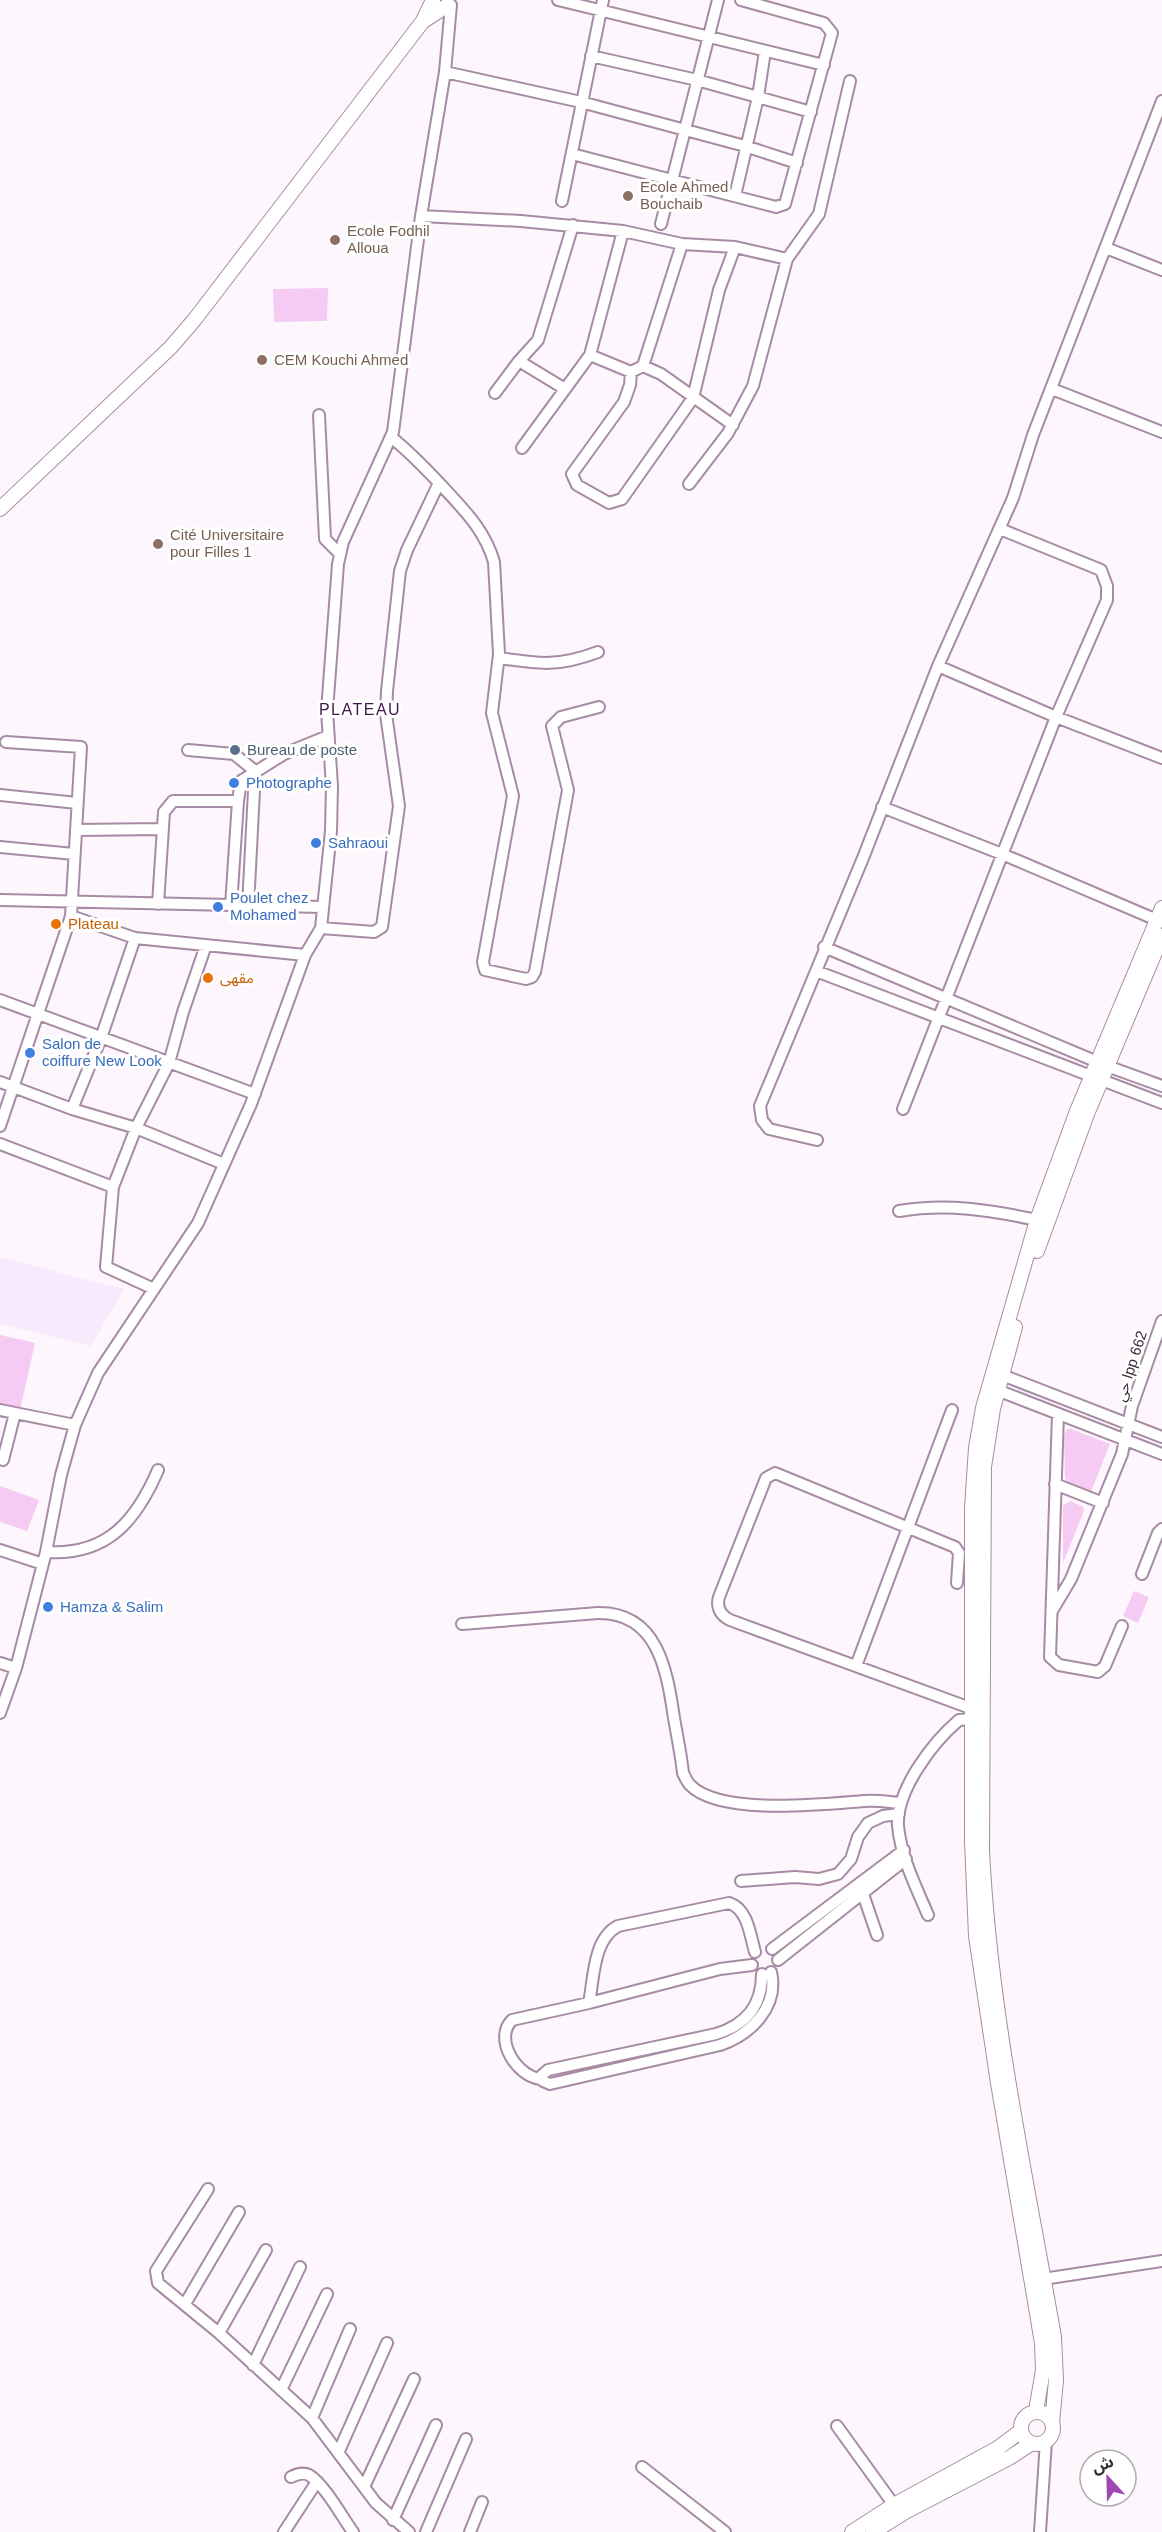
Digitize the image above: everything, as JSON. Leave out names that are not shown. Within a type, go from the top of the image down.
[{"type":"main road","points":[[0,509],[171,347],[195,319],[423,21],[433,0]]},
{"type":"main road","points":[[423,21],[450,3]]},
{"type":"main road","points":[[1102,1064],[1160,914]]},
{"type":"main road","points":[[1036,2411],[1043,2370],[1042,2343],[996,2072],[976,1936],[972,1875],[972,1508],[976,1448],[990,1379],[1037,1220],[1102,1064],[1162,936]]},
{"type":"main road","points":[[873,2532],[905,2512],[1009,2458],[1032,2443],[1046,2441],[1053,2433],[1056,2359],[998,2007],[983,1880],[981,1820],[983,1486],[989,1428],[1002,1375],[1044,1232],[1096,1078]]},
{"type":"main road","points":[[1032,2443],[1023,2436],[1021,2431],[1024,2418],[1036,2411],[1044,2413],[1052,2423]]},
{"type":"main road","points":[[852,2532],[894,2505],[989,2453],[1021,2431]]},
{"type":"street","points":[[558,0],[602,5],[709,37],[824,65]]},
{"type":"street","points":[[661,224],[718,0]]},
{"type":"street","points":[[572,154],[776,207],[783,206],[787,201],[832,36],[827,25],[741,0]]},
{"type":"street","points":[[0,1713],[16,1668],[46,1552],[61,1475],[75,1425],[98,1373],[198,1223],[255,1094],[305,954],[321,928],[331,831],[329,688],[340,554],[343,542],[391,436],[397,409],[421,216],[445,72],[450,3]]},
{"type":"street","points":[[562,201],[602,5]]},
{"type":"street","points":[[735,196],[758,97],[765,51]]},
{"type":"street","points":[[591,56],[697,80],[811,112]]},
{"type":"street","points":[[445,72],[581,102],[745,146],[797,164]]},
{"type":"street","points":[[689,484],[716,451],[733,425],[753,386],[787,259],[819,214],[849,81]]},
{"type":"street","points":[[817,1140],[769,1130],[762,1120],[760,1106],[938,666],[1000,529],[1161,108]]},
{"type":"street","points":[[421,216],[573,225],[623,231],[682,244],[735,246],[787,259]]},
{"type":"street","points":[[495,393],[538,340],[573,225]]},
{"type":"street","points":[[522,448],[590,355],[623,231]]},
{"type":"street","points":[[590,355],[631,372],[643,366],[682,244]]},
{"type":"street","points":[[631,372],[630,386],[624,402],[572,474],[577,485],[609,503],[622,499],[693,398],[719,290],[735,246]]},
{"type":"street","points":[[1106,248],[1162,270]]},
{"type":"street","points":[[519,361],[565,389]]},
{"type":"street","points":[[643,366],[662,374],[733,425]]},
{"type":"street","points":[[1052,389],[1162,432]]},
{"type":"street","points":[[319,415],[325,539],[340,554]]},
{"type":"street","points":[[391,436],[420,461],[475,522],[490,548],[497,580],[499,658],[492,713],[513,796],[483,962],[485,970],[526,979],[532,977],[535,972],[568,790],[552,726],[561,717],[599,707]]},
{"type":"street","points":[[321,928],[374,932],[382,927],[399,806],[386,714],[400,571],[407,550],[439,483]]},
{"type":"street","points":[[903,1109],[1056,717],[1107,600],[1107,586],[1101,570],[1000,529]]},
{"type":"street","points":[[499,658],[539,664],[561,664],[598,652]]},
{"type":"street","points":[[938,666],[1056,717],[1162,758]]},
{"type":"street","points":[[231,906],[241,781],[284,754],[328,736]]},
{"type":"street","points":[[0,1126],[71,916],[81,747],[6,742]]},
{"type":"street","points":[[188,750],[234,754],[255,771]]},
{"type":"street","points":[[248,907],[255,771]]},
{"type":"street","points":[[0,795],[77,803]]},
{"type":"street","points":[[158,904],[161,829],[164,812],[173,801],[238,801]]},
{"type":"street","points":[[882,807],[1160,914]]},
{"type":"street","points":[[76,830],[161,829]]},
{"type":"street","points":[[0,847],[74,854]]},
{"type":"street","points":[[0,900],[323,907]]},
{"type":"street","points":[[71,916],[135,938],[305,954]]},
{"type":"street","points":[[72,1109],[135,938]]},
{"type":"street","points":[[154,1289],[105,1267],[113,1188],[136,1128],[170,1063],[183,1012],[206,945]]},
{"type":"street","points":[[824,947],[1102,1064],[1162,1086]]},
{"type":"street","points":[[816,970],[1162,1102]]},
{"type":"street","points":[[0,1000],[255,1094]]},
{"type":"street","points":[[0,1082],[72,1109],[136,1128],[224,1164]]},
{"type":"street","points":[[0,1144],[113,1188]]},
{"type":"street","points":[[899,1211],[932,1207],[965,1207],[1037,1220]]},
{"type":"street","name":"حي lpp 662","points":[[1051,1612],[1071,1579],[1103,1503],[1161,1326]]},
{"type":"street","points":[[1002,1375],[1129,1422],[1162,1437]]},
{"type":"street","points":[[998,1390],[1162,1454]]},
{"type":"street","points":[[0,1410],[75,1425]]},
{"type":"street","points":[[856,1666],[952,1410]]},
{"type":"street","points":[[3,1460],[15,1413]]},
{"type":"street","points":[[1058,1413],[1049,1652],[1059,1665],[1094,1673],[1105,1666],[1122,1626]]},
{"type":"street","points":[[46,1552],[65,1553],[107,1539],[133,1518],[159,1470]]},
{"type":"street","points":[[957,1583],[957,1549],[952,1545],[782,1475],[771,1473],[766,1478],[719,1597],[718,1608],[725,1617],[856,1666],[973,1714]]},
{"type":"street","points":[[1055,1484],[1103,1503]]},
{"type":"street","points":[[1142,1574],[1158,1533],[1162,1529]]},
{"type":"street","points":[[0,1550],[43,1564]]},
{"type":"street","points":[[462,1624],[598,1613],[614,1613],[625,1617],[650,1638],[662,1658],[670,1684],[683,1773],[690,1785],[702,1793],[722,1800],[769,1806],[830,1806],[865,1801],[900,1808]]},
{"type":"street","points":[[0,1663],[16,1668]]},
{"type":"street","points":[[928,1915],[905,1855],[898,1829],[900,1808],[915,1774],[933,1747],[959,1720],[973,1714]]},
{"type":"street","points":[[741,1881],[795,1877],[819,1879],[838,1874],[850,1859],[858,1837],[868,1823],[900,1808]]},
{"type":"street","points":[[755,1952],[763,1947],[772,1949],[863,1894],[905,1855]]},
{"type":"street","points":[[767,1973],[752,1965],[720,1969],[589,2003],[518,2017],[508,2024],[505,2036],[516,2066],[527,2075],[542,2079],[543,2073],[548,2070],[710,2041],[733,2028],[753,2011],[767,1973],[778,1960],[828,1914],[905,1855]]},
{"type":"street","points":[[863,1894],[877,1935]]},
{"type":"street","points":[[589,2003],[602,1942],[608,1933],[618,1926],[729,1903],[743,1914],[755,1952],[752,1965]]},
{"type":"street","points":[[772,1949],[778,1960]]},
{"type":"street","points":[[208,2189],[155,2275],[158,2283],[219,2333],[312,2418],[364,2487],[393,2520],[409,2532]]},
{"type":"street","points":[[185,2304],[239,2212]]},
{"type":"street","points":[[219,2333],[266,2250]]},
{"type":"street","points":[[1043,2279],[1162,2261]]},
{"type":"street","points":[[253,2365],[300,2267]]},
{"type":"street","points":[[281,2390],[327,2294]]},
{"type":"street","points":[[312,2418],[350,2329]]},
{"type":"street","points":[[339,2451],[387,2343]]},
{"type":"street","points":[[364,2487],[414,2379]]},
{"type":"street","points":[[393,2520],[436,2425]]},
{"type":"street","points":[[837,2426],[894,2505]]},
{"type":"street","points":[[426,2532],[466,2439]]},
{"type":"street","points":[[1041,2532],[1046,2441]]},
{"type":"street","points":[[642,2467],[725,2532]]},
{"type":"street","points":[[291,2477],[300,2473],[309,2475],[353,2532]]},
{"type":"street","points":[[284,2532],[316,2483]]},
{"type":"street","points":[[470,2532],[482,2502]]},
{"type":"shaded area","points":[[328,288],[327,321],[274,322],[273,289]]},
{"type":"shaded area","points":[[0,1257],[124,1289],[91,1346],[0,1324]]},
{"type":"shaded area","points":[[0,1335],[35,1343],[20,1410],[0,1405]]},
{"type":"shaded area","points":[[1067,1429],[1110,1444],[1091,1492],[1068,1482],[1065,1478],[1064,1436]]},
{"type":"shaded area","points":[[0,1486],[39,1500],[27,1531],[0,1522]]},
{"type":"shaded area","points":[[1071,1501],[1083,1507],[1084,1511],[1063,1563],[1063,1505]]},
{"type":"shaded area","points":[[1134,1591],[1149,1597],[1138,1623],[1123,1616]]},
{"type":"place","name":"Ecole Ahmed Bouchaib","points":[[628,196]]},
{"type":"place","name":"Ecole Fodhil Alloua","points":[[335,240]]},
{"type":"place","name":"CEM Kouchi Ahmed","points":[[262,360]]},
{"type":"place","name":"Cité Universitaire pour Filles 1","points":[[158,544]]},
{"type":"place","name":"Bureau de poste","points":[[235,750]]},
{"type":"place","name":"Photographe","points":[[234,783]]},
{"type":"place","name":"Sahraoui","points":[[316,843]]},
{"type":"place","name":"Poulet chez Mohamed","points":[[218,907]]},
{"type":"place","name":"Plateau","points":[[56,924]]},
{"type":"place","name":"مقهى","points":[[208,978]]},
{"type":"place","name":"Salon de coiffure New Look","points":[[30,1053]]},
{"type":"place","name":"Hamza & Salim","points":[[48,1607]]},
{"type":"district","name":"PLATEAU","points":[[360,709]]}]
